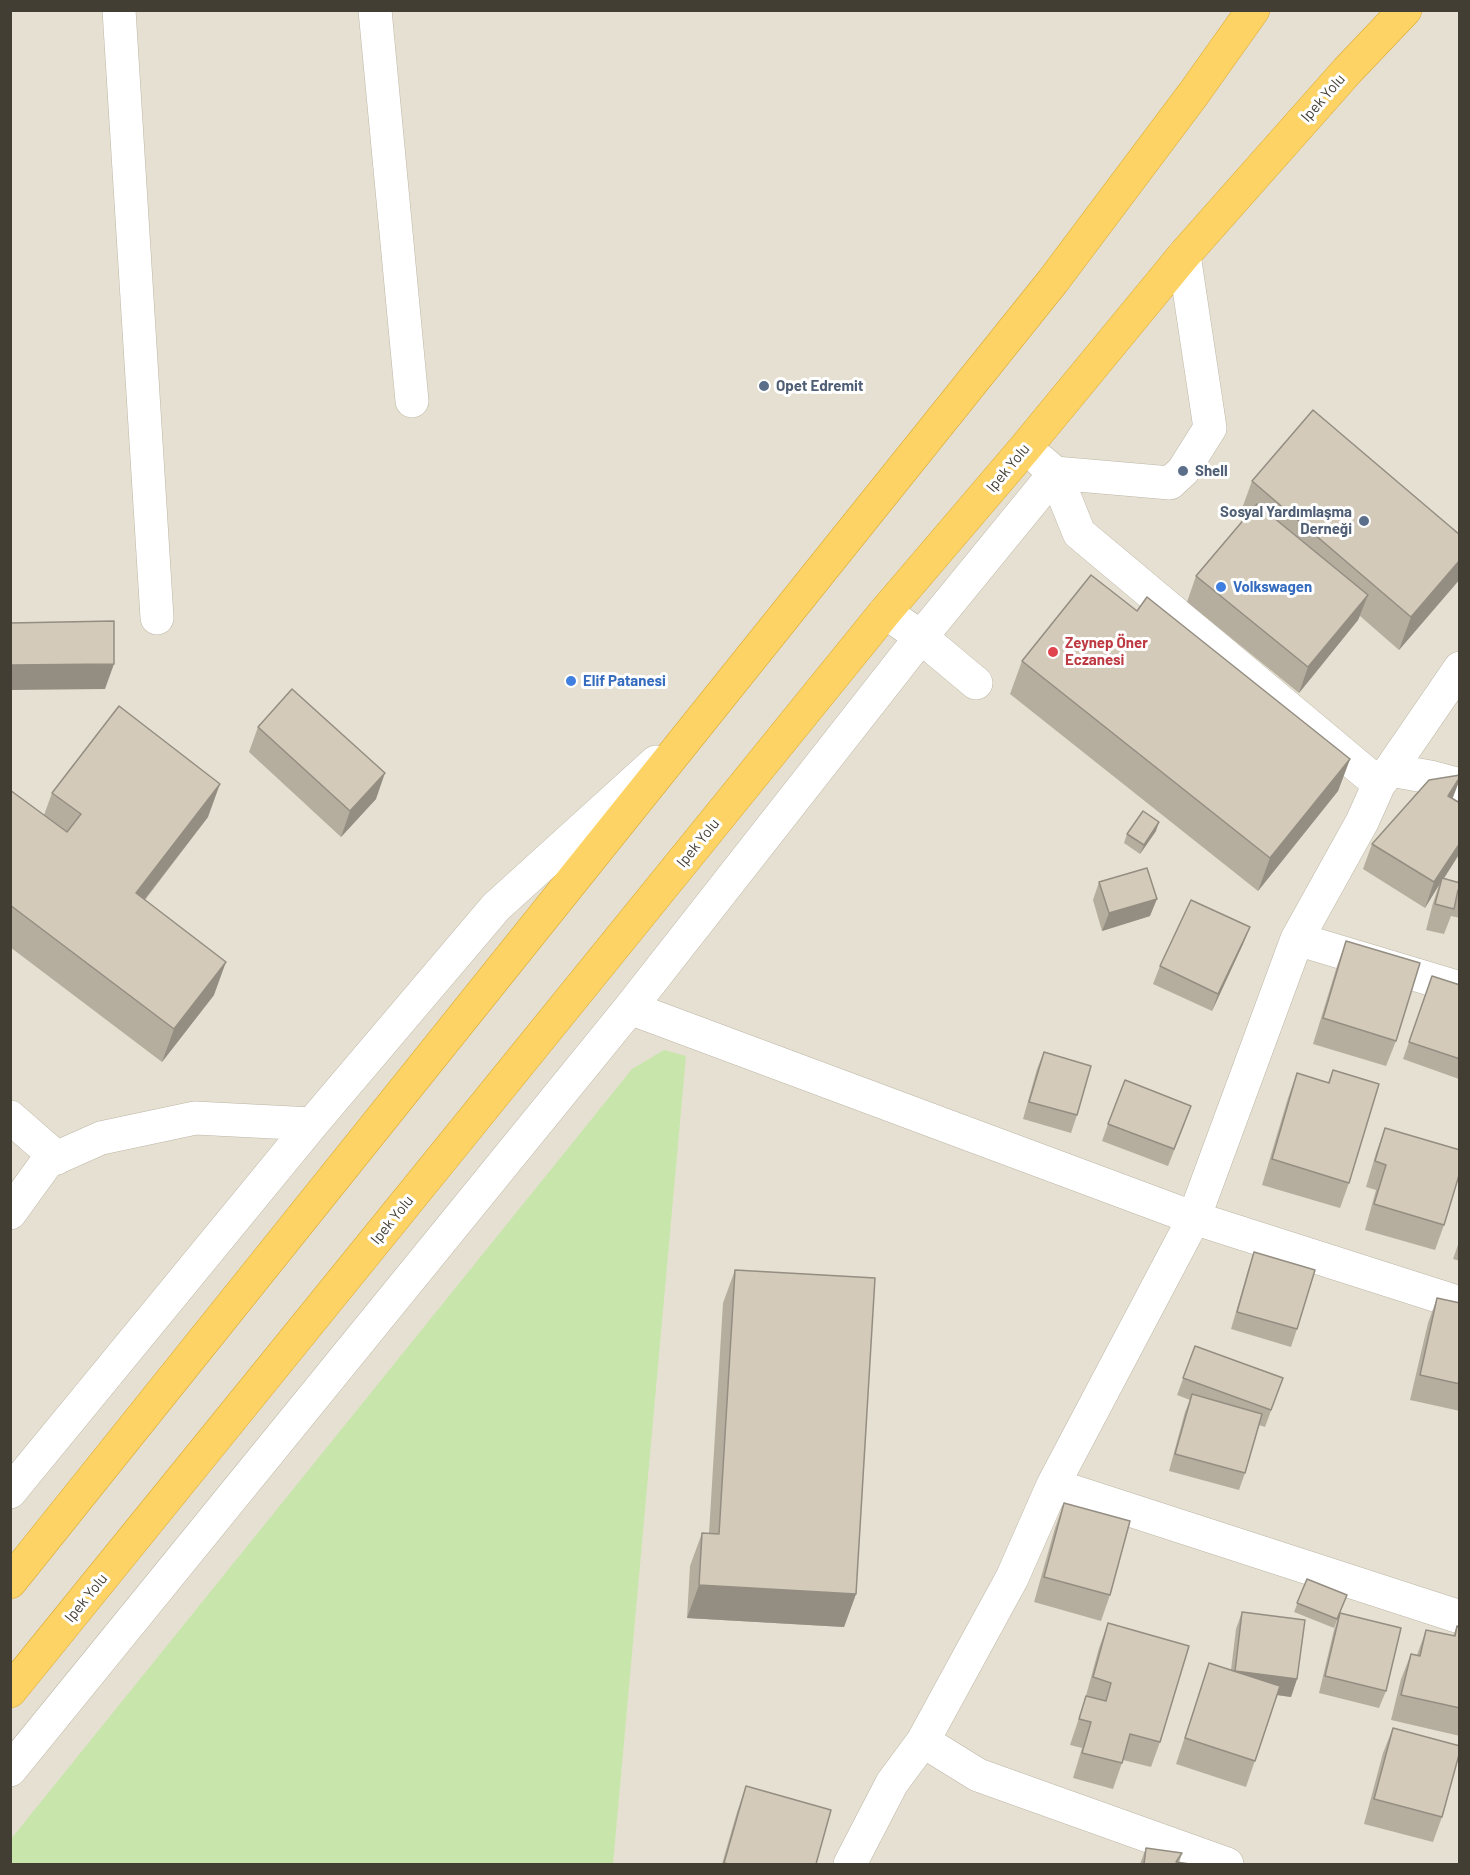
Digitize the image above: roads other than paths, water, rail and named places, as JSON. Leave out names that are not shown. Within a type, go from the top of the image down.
[{"type":"highway","points":[[10,1582],[1053,280],[1194,93],[1253,10]]},
{"type":"highway","name":"Ipek Yolu","points":[[10,1691],[885,612],[1025,448],[1184,255],[1347,71],[1405,10]]},
{"type":"street","points":[[119,10],[157,618]]},
{"type":"street","points":[[375,10],[412,401]]},
{"type":"street","points":[[1055,473],[1170,483],[1183,471],[1210,428],[1184,255]]},
{"type":"street","points":[[1025,448],[1055,473],[1079,533],[1385,777],[1430,777],[1460,785]]},
{"type":"street","points":[[10,1770],[630,1008],[921,637],[1055,473]]},
{"type":"street","points":[[885,612],[921,637],[976,683]]},
{"type":"street","points":[[850,1864],[891,1783],[923,1741],[1012,1578],[1053,1485],[1194,1218],[1297,939],[1385,777],[1460,668]]},
{"type":"street","points":[[10,1492],[312,1124],[496,907],[704,718]]},
{"type":"street","points":[[1297,939],[1460,988]]},
{"type":"street","points":[[630,1008],[1194,1218],[1460,1303]]},
{"type":"street","points":[[10,1117],[57,1158]]},
{"type":"street","points":[[10,1213],[47,1162],[100,1138],[195,1118],[312,1124]]},
{"type":"street","points":[[1053,1485],[1460,1617]]},
{"type":"street","points":[[923,1741],[978,1775],[1227,1864]]},
{"type":"place","name":"Opet Edremit","points":[[764,386]]},
{"type":"place","name":"Shell","points":[[1183,471]]},
{"type":"place","name":"Sosyal Yardımlaşma Derneği","points":[[1364,521]]},
{"type":"place","name":"Volkswagen","points":[[1221,587]]},
{"type":"place","name":"Zeynep Öner Eczanesi","points":[[1053,652]]},
{"type":"place","name":"Elif Patanesi","points":[[571,681]]}]
